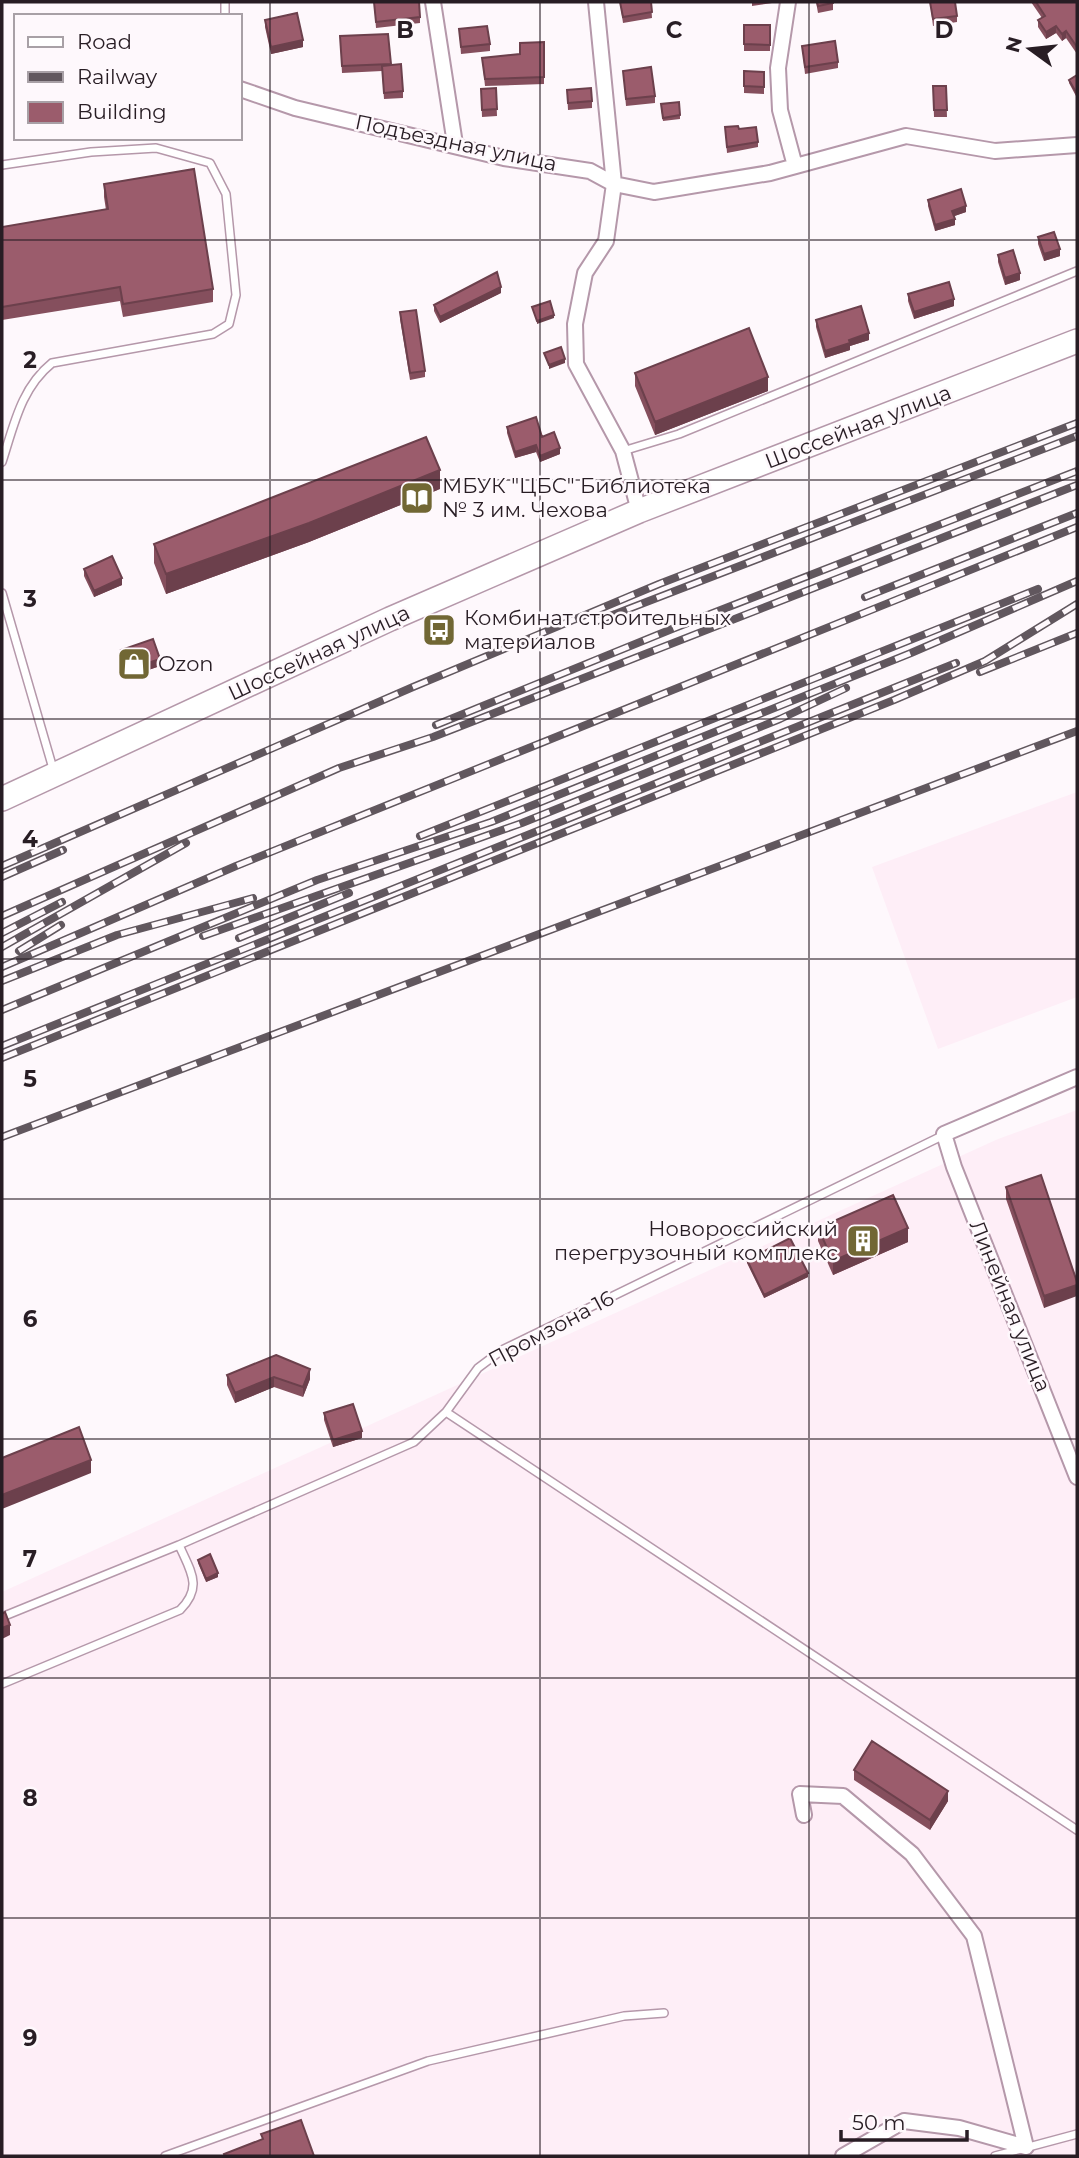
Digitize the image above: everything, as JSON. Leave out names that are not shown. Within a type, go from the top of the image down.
[{"type":"main road","name":"Шоссейная улица","points":[[2,799],[390,619],[639,511],[1077,341]]},
{"type":"street","points":[[433,2],[455,144]]},
{"type":"street","points":[[596,2],[614,184],[606,241],[585,274],[575,324],[576,364],[623,451],[639,511]]},
{"type":"street","points":[[788,2],[778,68],[780,110],[795,166]]},
{"type":"street","name":"Подъездная улица","points":[[242,90],[295,108],[455,144],[504,158],[590,171],[614,184],[654,192],[795,166],[906,136],[995,151],[1077,145]]},
{"type":"street","points":[[944,1134],[1077,1077]]},
{"type":"street","name":"Линейная улица","points":[[944,1134],[954,1167],[1077,1477]]},
{"type":"street","points":[[804,1815],[800,1794],[844,1796],[912,1854],[974,1936],[1026,2147],[959,2128],[904,2121],[843,2156]]},
{"type":"lane","points":[[2,166],[91,152],[156,148],[210,163],[226,194],[236,295],[229,324],[213,334],[52,363],[36,376],[24,395],[2,462]]},
{"type":"lane","points":[[623,451],[679,434],[1077,271]]},
{"type":"lane","points":[[2,593],[55,776]]},
{"type":"lane","name":"Промзона 16","points":[[2,1617],[179,1545],[414,1442],[446,1412],[478,1368],[502,1350],[944,1134]]},
{"type":"lane","points":[[446,1412],[1077,1830]]},
{"type":"lane","points":[[2,1684],[180,1610],[191,1599],[194,1586],[179,1545]]},
{"type":"lane","points":[[166,2156],[428,2061],[624,2016],[664,2012]]},
{"type":"lane","points":[[995,2156],[1077,2134]]},
{"type":"shaded area","points":[[1077,792],[1077,997],[938,1049],[872,867]]},
{"type":"shaded area","points":[[1077,1110],[1077,2156],[2,2156],[2,1592],[998,1139]]},
{"type":"building","points":[[374,2],[419,2],[420,17],[376,22]]},
{"type":"building","points":[[620,2],[651,2],[652,12],[623,17]]},
{"type":"building","points":[[817,2],[833,2],[833,3],[818,6]]},
{"type":"building","points":[[930,2],[955,2],[957,16],[933,19]]},
{"type":"building","points":[[1036,2],[1077,2],[1077,47],[1066,31],[1062,34],[1056,26],[1046,32],[1038,20],[1045,16]]},
{"type":"building","points":[[297,13],[303,40],[271,47],[265,20]]},
{"type":"building","points":[[744,25],[770,25],[770,45],[744,44]]},
{"type":"building","points":[[487,26],[490,44],[461,47],[459,29]]},
{"type":"building","points":[[388,34],[391,64],[342,66],[340,36]]},
{"type":"building","points":[[835,41],[838,62],[805,67],[802,46]]},
{"type":"building","points":[[544,42],[544,77],[485,79],[482,58],[520,54],[520,43]]},
{"type":"building","points":[[401,64],[403,91],[384,93],[382,66]]},
{"type":"building","points":[[651,67],[655,96],[626,99],[623,71]]},
{"type":"building","points":[[744,71],[764,72],[764,87],[744,86]]},
{"type":"building","points":[[1077,75],[1077,94],[1069,80]]},
{"type":"building","points":[[933,86],[946,86],[947,110],[934,110]]},
{"type":"building","points":[[496,88],[497,109],[482,110],[481,89]]},
{"type":"building","points":[[591,88],[592,101],[568,103],[567,90]]},
{"type":"building","points":[[679,102],[680,115],[663,118],[661,104]]},
{"type":"building","points":[[738,126],[739,129],[756,127],[758,142],[727,147],[725,127]]},
{"type":"building","points":[[194,169],[213,289],[123,304],[120,287],[2,307],[2,227],[108,209],[104,184]]},
{"type":"building","points":[[961,189],[966,206],[952,211],[955,219],[935,225],[928,200]]},
{"type":"building","points":[[1054,232],[1060,249],[1044,254],[1038,237]]},
{"type":"building","points":[[1013,250],[1020,273],[1005,278],[998,255]]},
{"type":"building","points":[[497,272],[501,287],[440,317],[434,305]]},
{"type":"building","points":[[949,282],[954,299],[914,312],[908,294]]},
{"type":"building","points":[[550,301],[554,315],[537,321],[532,307]]},
{"type":"building","points":[[861,306],[869,333],[825,351],[816,320]]},
{"type":"building","points":[[416,310],[425,371],[410,373],[400,312]]},
{"type":"building","points":[[749,328],[768,377],[655,422],[635,373]]},
{"type":"building","points":[[561,347],[565,359],[549,365],[544,353]]},
{"type":"building","points":[[536,417],[542,437],[554,432],[560,448],[540,456],[536,445],[515,452],[507,427]]},
{"type":"building","points":[[426,437],[440,470],[309,523],[166,574],[154,544]]},
{"type":"building","points":[[112,556],[122,578],[94,591],[84,569]]},
{"type":"building","points":[[153,639],[160,659],[128,670],[121,650]]},
{"type":"building","points":[[1041,1175],[1077,1282],[1077,1285],[1044,1296],[1006,1187]]},
{"type":"building","name":"Новороссийский перегрузочный комплекс","points":[[893,1195],[908,1228],[833,1261],[818,1228]]},
{"type":"building","points":[[790,1238],[808,1273],[764,1295],[747,1260]]},
{"type":"building","points":[[276,1355],[310,1369],[303,1387],[274,1377],[235,1393],[227,1375]]},
{"type":"building","points":[[353,1404],[362,1431],[333,1440],[324,1413]]},
{"type":"building","points":[[79,1427],[91,1460],[2,1495],[2,1458]]},
{"type":"building","points":[[210,1554],[218,1573],[206,1579],[198,1560]]},
{"type":"building","points":[[5,1612],[10,1625],[2,1628],[2,1614]]},
{"type":"building","points":[[872,1741],[948,1791],[930,1820],[854,1770]]},
{"type":"building","points":[[301,2120],[314,2156],[224,2154],[263,2139],[261,2134]]},
{"type":"railway","points":[[2,866],[413,687],[659,584],[1077,423]]},
{"type":"railway","points":[[597,621],[1077,436]]},
{"type":"railway","points":[[436,725],[672,629],[1077,471]]},
{"type":"railway","points":[[2,916],[339,768],[433,737],[1077,485]]},
{"type":"railway","points":[[865,597],[1077,513]]},
{"type":"railway","points":[[2,967],[236,866],[1077,527]]},
{"type":"railway","points":[[2,1010],[317,880],[491,822],[911,653],[1077,581]]},
{"type":"railway","points":[[420,836],[1038,589]]},
{"type":"railway","points":[[2,1058],[894,700],[985,661],[1077,604]]},
{"type":"railway","points":[[980,672],[1077,633]]},
{"type":"railway","points":[[2,1046],[956,663]]},
{"type":"railway","points":[[203,936],[522,823],[780,719],[846,688]]},
{"type":"railway","points":[[2,1137],[1077,731]]},
{"type":"railway","points":[[2,947],[186,843]]},
{"type":"railway","points":[[2,877],[63,850]]},
{"type":"railway","points":[[239,938],[349,893]]},
{"type":"railway","points":[[2,981],[117,935],[253,898]]},
{"type":"railway","points":[[2,933],[62,902]]},
{"type":"railway","points":[[19,951],[61,925]]},
{"type":"place","name":"МБУК \"ЦБС\" Библиотека № 3 им. Чехова","points":[[417,498]]},
{"type":"place","name":"Комбинат строительных материалов","points":[[439,630]]},
{"type":"place","name":"Ozon","points":[[134,664]]},
{"type":"place","name":"Новороссийский перегрузочный комплекс","points":[[863,1241]]}]
